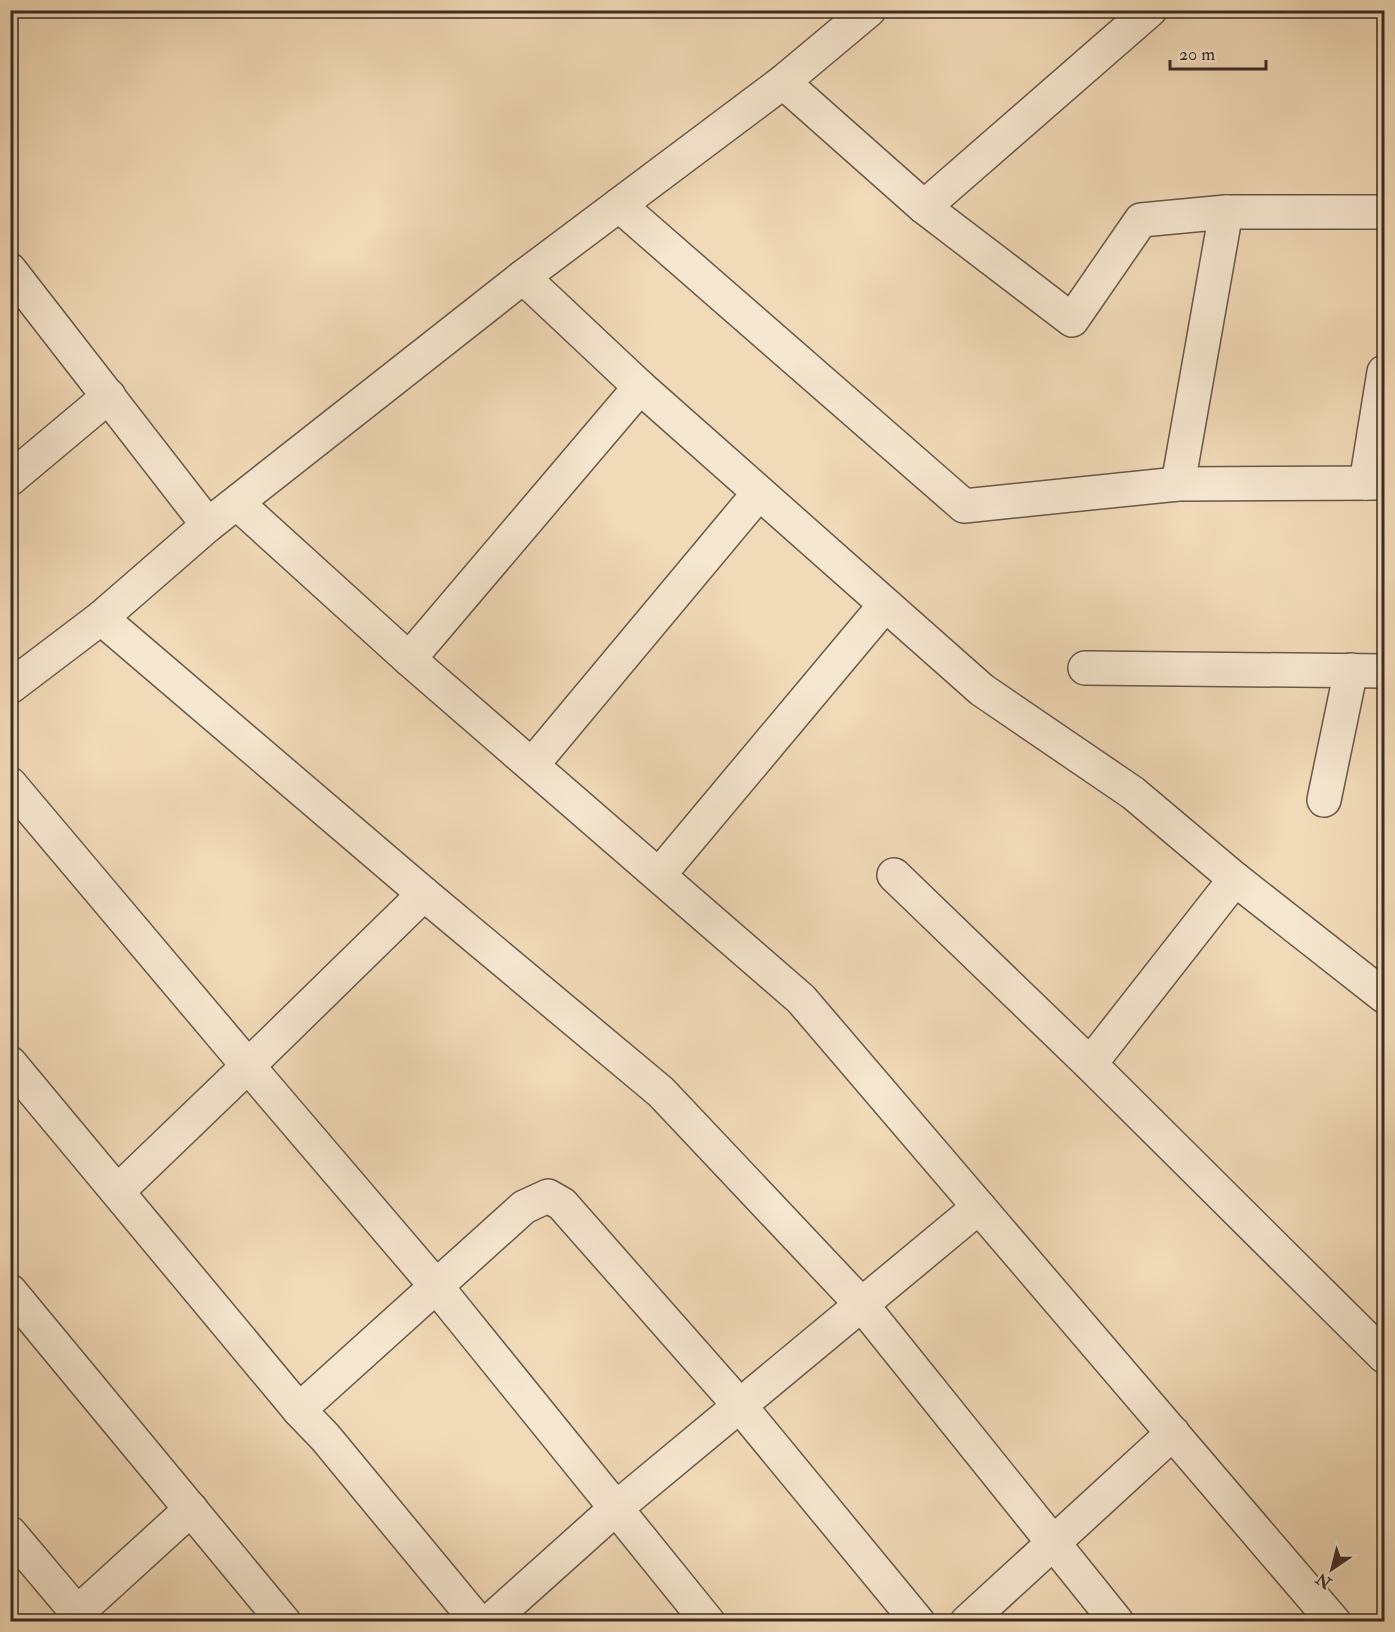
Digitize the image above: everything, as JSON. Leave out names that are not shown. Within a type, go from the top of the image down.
[{"type":"street","points":[[10,687],[101,618],[208,525],[523,278],[783,82],[869,10]]},
{"type":"street","points":[[924,207],[1150,10]]},
{"type":"street","points":[[783,82],[924,207],[1072,320],[1140,220],[1226,212],[1384,212]]},
{"type":"street","points":[[619,205],[964,506],[1178,484],[1375,483],[1384,372]]},
{"type":"street","points":[[1178,484],[1226,212]]},
{"type":"street","points":[[10,270],[208,525]]},
{"type":"street","points":[[523,278],[640,387],[982,690],[1133,793],[1235,879],[1384,996]]},
{"type":"street","points":[[409,659],[640,387]]},
{"type":"street","points":[[10,479],[109,396]]},
{"type":"street","points":[[532,765],[759,493]]},
{"type":"street","points":[[237,503],[409,659],[801,999],[1334,1622]]},
{"type":"street","points":[[659,875],[885,605]]},
{"type":"street","points":[[101,618],[424,894],[661,1092],[862,1305],[1117,1622]]},
{"type":"street","points":[[1085,668],[1384,671]]},
{"type":"street","points":[[1324,800],[1351,670]]},
{"type":"street","points":[[10,784],[436,1286],[708,1622]]},
{"type":"street","points":[[894,875],[1090,1064],[1384,1356]]},
{"type":"street","points":[[1090,1064],[1235,879]]},
{"type":"street","points":[[118,1191],[424,894]]},
{"type":"street","points":[[10,1063],[478,1622]]},
{"type":"street","points":[[299,1410],[524,1208],[548,1196],[562,1204],[740,1406],[918,1622]]},
{"type":"street","points":[[489,1622],[615,1509],[979,1207]]},
{"type":"street","points":[[10,1291],[284,1622]]},
{"type":"street","points":[[967,1622],[1173,1433]]},
{"type":"street","points":[[17,1555],[81,1617],[191,1509]]}]
